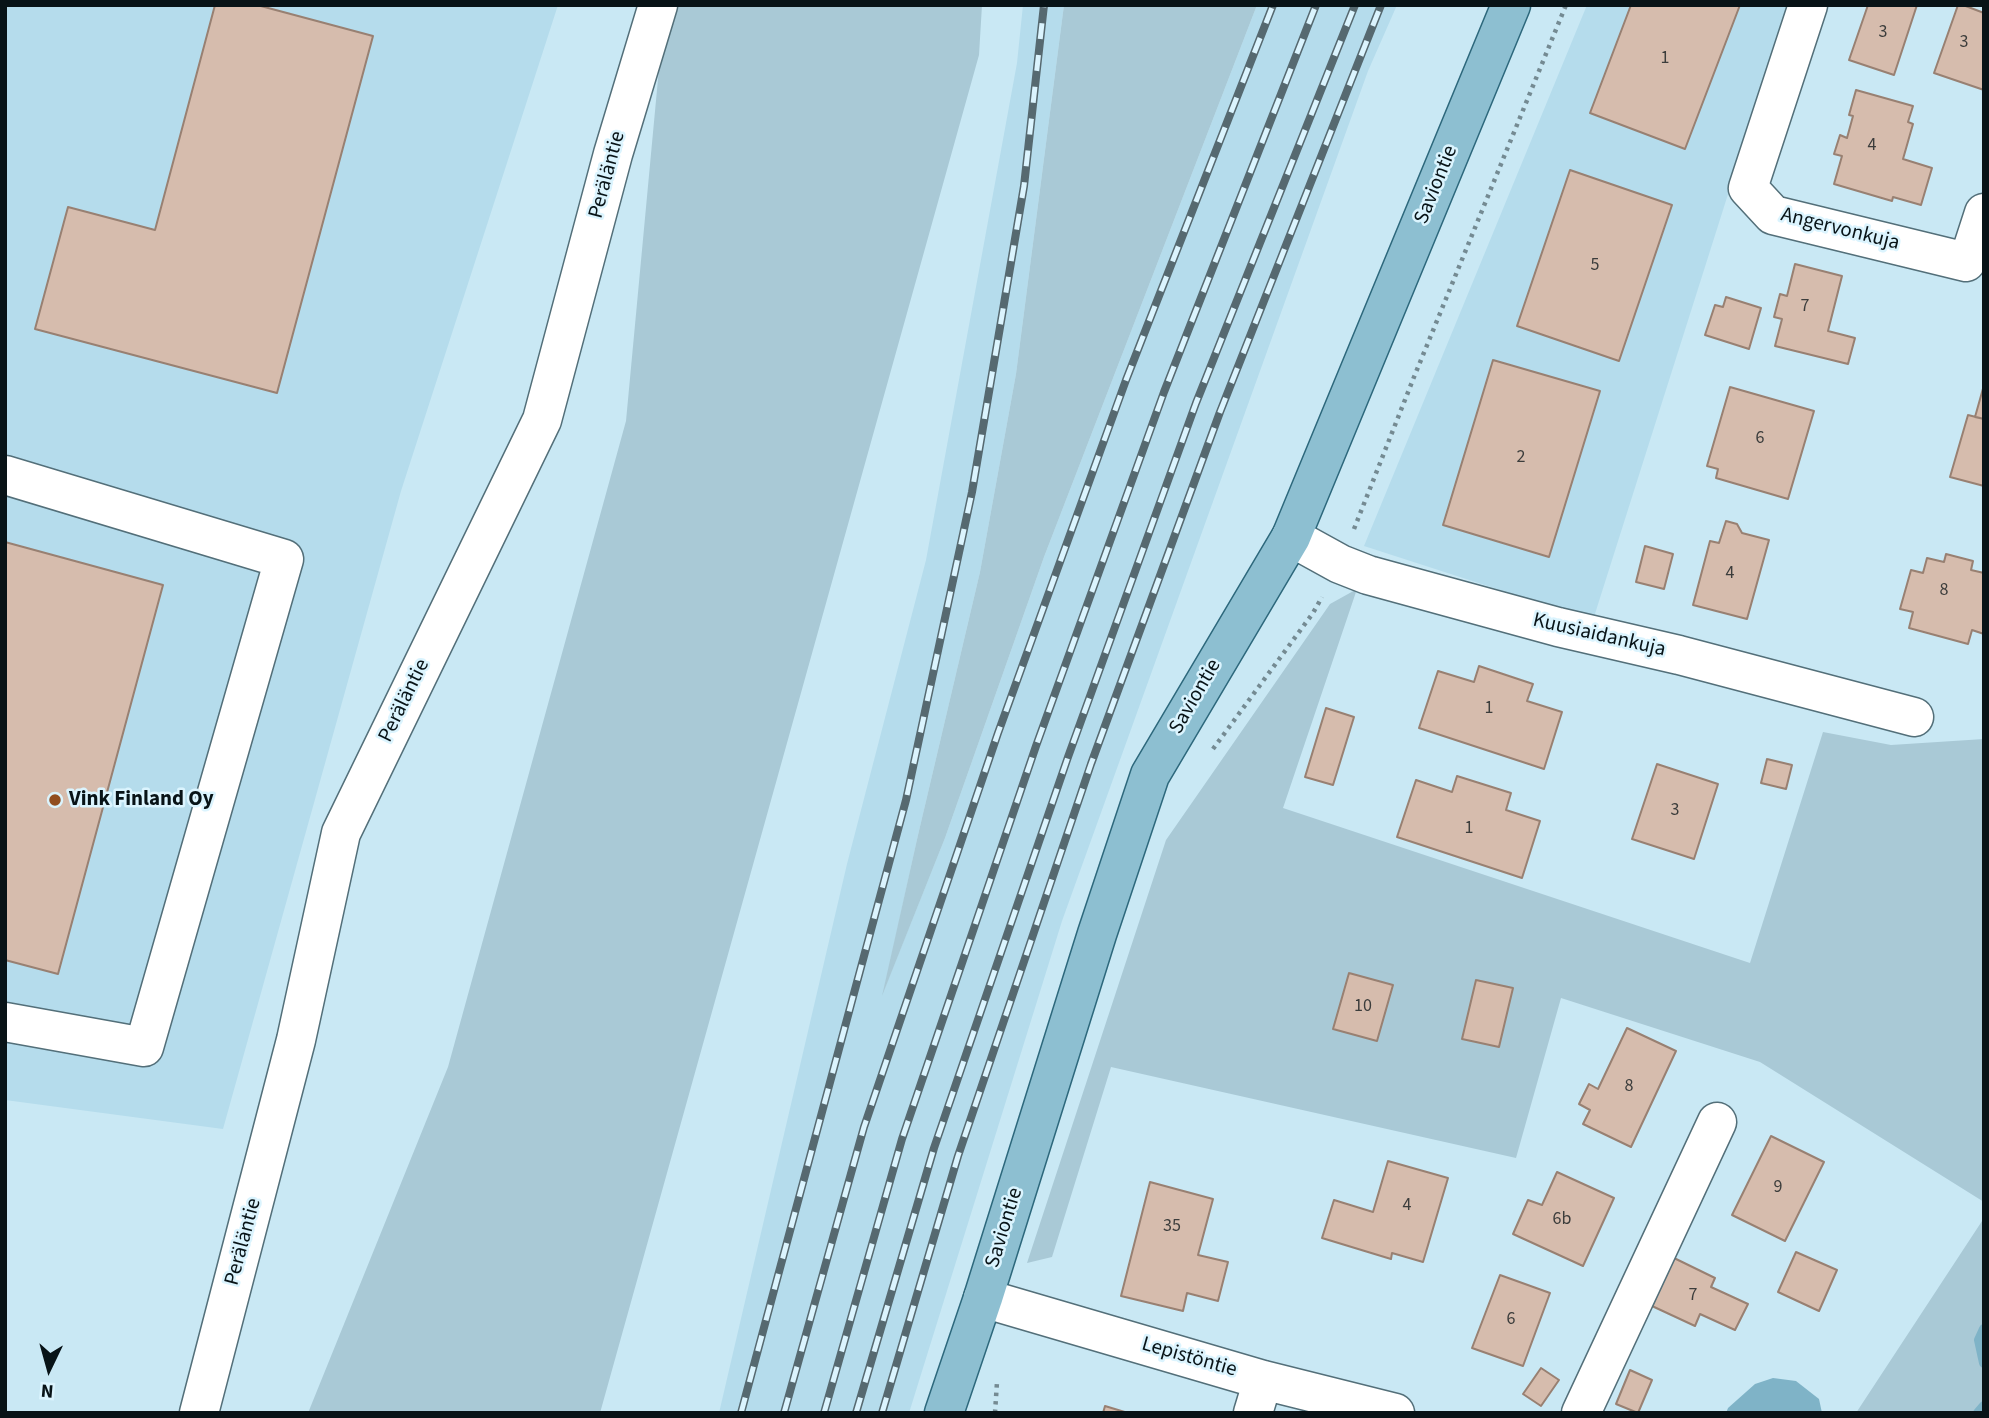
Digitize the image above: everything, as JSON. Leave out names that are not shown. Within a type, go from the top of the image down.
[{"type":"main road","name":"Saviontie","points":[[944,1413],[1150,775],[1291,537],[1511,5]]},
{"type":"street","name":"Peräläntie","points":[[199,1413],[296,1041],[341,833],[542,420],[613,154],[658,5]]},
{"type":"street","name":"Angervonkuja","points":[[1808,5],[1748,188],[1773,215],[1969,256],[1984,213]]},
{"type":"street","points":[[5,475],[284,559],[144,1047],[5,1022]]},
{"type":"street","name":"Kuusiaidankuja","points":[[1291,537],[1340,564],[1368,575],[1558,627],[1679,655],[1914,717]]},
{"type":"street","points":[[1581,1413],[1717,1122]]},
{"type":"street","name":"Lepistöntie","points":[[983,1298],[1258,1396],[1395,1413]]},
{"type":"path","name":"Saviontie","points":[[1208,756],[1313,613],[1340,564],[1566,5]]},
{"type":"shaded area","points":[[5,5],[558,5],[401,491],[223,1129],[5,1100]]},
{"type":"shaded area","points":[[674,5],[982,5],[979,55],[600,1413],[308,1413],[448,1067],[626,421],[661,47]]},
{"type":"shaded area","points":[[1023,5],[1064,5],[1016,374],[980,572],[884,990],[945,838],[1044,557],[1257,5],[1397,5],[1368,71],[1062,921],[909,1413],[719,1413],[847,864],[926,560],[1017,63]]},
{"type":"shaded area","points":[[1064,5],[1257,5],[1044,557],[945,838],[882,996],[980,572],[1016,374]]},
{"type":"shaded area","points":[[1587,5],[1788,5],[1593,620],[1364,546]]},
{"type":"shaded area","points":[[1357,589],[1283,808],[1750,963],[1823,732],[1891,745],[1984,739],[1984,1202],[1760,1062],[1561,998],[1516,1158],[1111,1067],[1052,1257],[1027,1263],[1166,840],[1330,604]]},
{"type":"shaded area","points":[[1984,1218],[1984,1413],[1856,1413]]},
{"type":"shaded area","points":[[1773,1378],[1796,1381],[1819,1399],[1822,1413],[1726,1413],[1728,1408],[1755,1384]]},
{"type":"building","points":[[215,5],[257,5],[373,36],[277,393],[35,329],[68,207],[155,230]]},
{"type":"building","points":[[1631,5],[1740,5],[1685,149],[1590,113]]},
{"type":"building","points":[[1868,5],[1917,5],[1894,75],[1849,60]]},
{"type":"building","points":[[1958,5],[1984,13],[1984,90],[1934,73]]},
{"type":"building","points":[[1856,90],[1913,106],[1908,122],[1913,124],[1903,159],[1932,168],[1921,205],[1893,197],[1892,201],[1834,184],[1842,156],[1834,154],[1840,135],[1847,138],[1853,116],[1849,115]]},
{"type":"building","points":[[1570,170],[1672,205],[1619,361],[1517,326]]},
{"type":"building","points":[[1795,264],[1842,276],[1828,331],[1855,338],[1848,364],[1775,346],[1782,319],[1774,317],[1780,294],[1787,296]]},
{"type":"building","points":[[1726,297],[1761,308],[1749,349],[1705,335],[1715,305],[1723,307]]},
{"type":"building","points":[[1493,360],[1600,391],[1549,557],[1443,525]]},
{"type":"building","points":[[1984,385],[1984,419],[1975,417]]},
{"type":"building","points":[[1730,387],[1814,411],[1788,499],[1716,478],[1718,469],[1707,466]]},
{"type":"building","points":[[1968,415],[1984,419],[1984,486],[1950,477]]},
{"type":"building","points":[[1726,521],[1737,524],[1742,533],[1769,540],[1747,619],[1693,605],[1710,541],[1719,543]]},
{"type":"building","name":"Vink Finland Oy","points":[[5,542],[163,585],[58,974],[5,960]]},
{"type":"building","points":[[1645,546],[1673,554],[1664,589],[1636,582]]},
{"type":"building","points":[[1946,554],[1973,561],[1971,570],[1984,573],[1984,634],[1972,630],[1968,644],[1909,628],[1913,612],[1900,609],[1911,570],[1923,573],[1927,558],[1944,562]]},
{"type":"building","points":[[1479,666],[1533,684],[1527,701],[1562,712],[1544,769],[1419,728],[1438,671],[1474,682]]},
{"type":"building","points":[[1326,708],[1354,717],[1333,785],[1305,777]]},
{"type":"building","points":[[1767,759],[1792,765],[1786,789],[1761,783]]},
{"type":"building","points":[[1657,764],[1718,784],[1694,859],[1632,839]]},
{"type":"building","points":[[1457,776],[1511,793],[1506,810],[1540,821],[1522,878],[1397,837],[1416,780],[1452,792]]},
{"type":"building","points":[[1349,973],[1393,985],[1377,1041],[1333,1029]]},
{"type":"building","points":[[1476,980],[1513,988],[1499,1047],[1462,1039]]},
{"type":"building","points":[[1627,1028],[1676,1051],[1631,1147],[1583,1124],[1590,1110],[1579,1104],[1589,1084],[1598,1089]]},
{"type":"building","points":[[1771,1136],[1824,1162],[1785,1241],[1732,1215]]},
{"type":"building","points":[[1388,1161],[1448,1178],[1423,1262],[1392,1253],[1391,1259],[1322,1238],[1334,1200],[1373,1212]]},
{"type":"building","points":[[1557,1172],[1614,1198],[1583,1266],[1513,1234],[1528,1200],[1542,1205]]},
{"type":"building","points":[[1150,1182],[1213,1199],[1198,1255],[1228,1262],[1218,1301],[1187,1293],[1183,1311],[1121,1296]]},
{"type":"building","points":[[1796,1252],[1837,1270],[1819,1311],[1778,1292]]},
{"type":"building","points":[[1674,1258],[1715,1278],[1711,1287],[1748,1304],[1735,1330],[1700,1314],[1695,1326],[1652,1306]]},
{"type":"building","points":[[1500,1275],[1550,1293],[1523,1366],[1472,1348]]},
{"type":"building","points":[[1541,1368],[1559,1380],[1541,1406],[1523,1394]]},
{"type":"building","points":[[1630,1370],[1652,1380],[1638,1413],[1616,1404]]},
{"type":"building","points":[[1105,1406],[1128,1413],[1103,1413]]},
{"type":"waterway","points":[[1984,1329],[1979,1340],[1984,1363]]},
{"type":"waterway","points":[[1978,1413],[1984,1406]]},
{"type":"railway","points":[[741,1413],[906,800],[972,492],[1024,186],[1044,5]]},
{"type":"railway","points":[[784,1413],[864,1127],[998,733],[1126,380],[1273,5]]},
{"type":"railway","points":[[824,1413],[902,1139],[1036,746],[1164,392],[1316,5]]},
{"type":"railway","points":[[856,1413],[934,1148],[1068,757],[1196,403],[1355,5]]},
{"type":"railway","points":[[882,1413],[958,1156],[1091,764],[1220,412],[1381,5]]},
{"type":"place","name":"Vink Finland Oy","points":[[55,800]]}]
